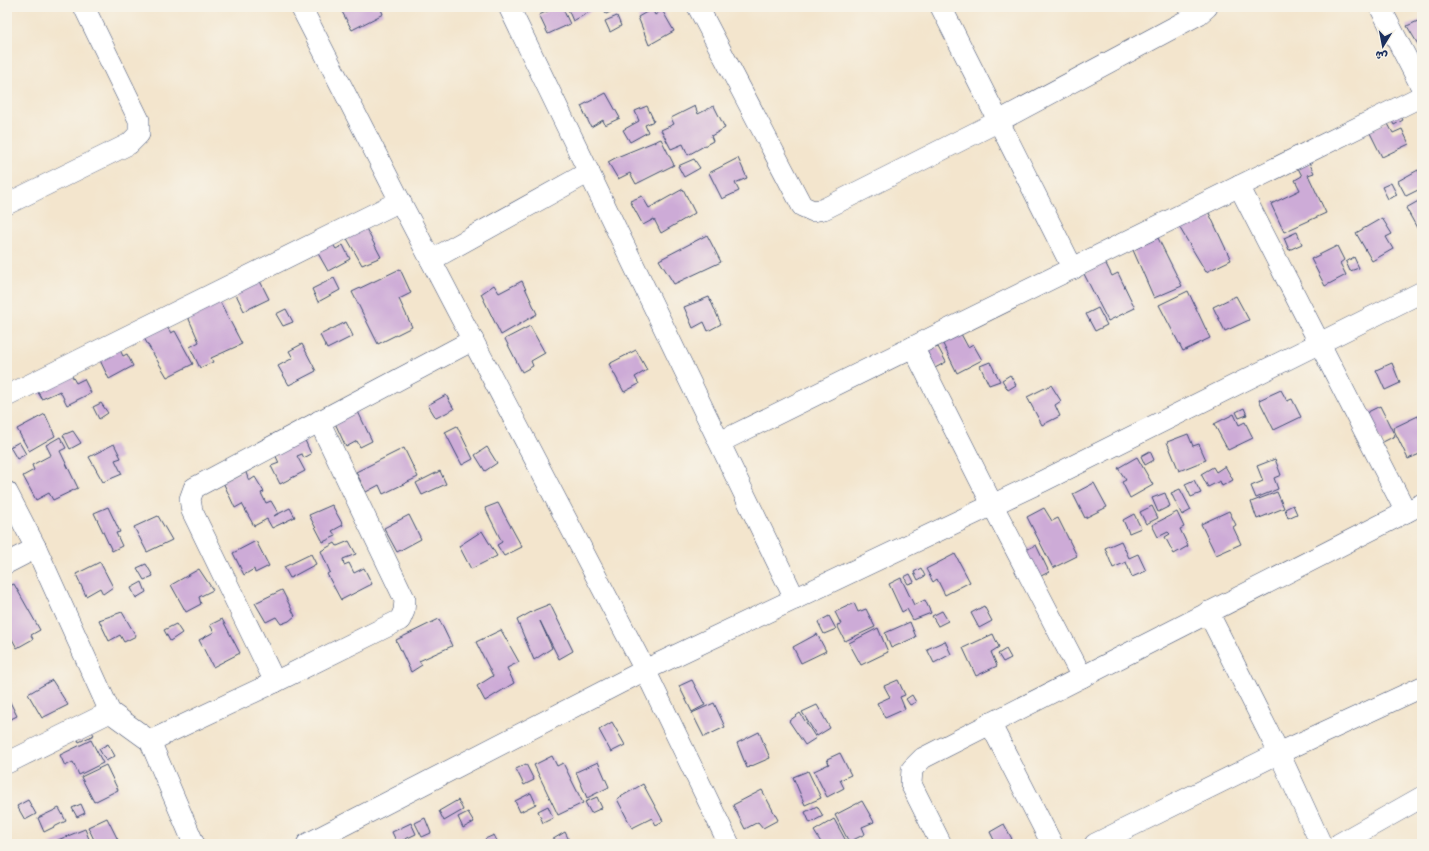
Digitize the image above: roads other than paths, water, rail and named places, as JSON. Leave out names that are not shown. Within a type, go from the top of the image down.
[{"type":"street","points":[[7,204],[129,144],[139,134],[139,120],[84,7]]},
{"type":"street","points":[[301,7],[400,201],[645,670],[729,844]]},
{"type":"street","points":[[509,7],[795,599]]},
{"type":"street","points":[[698,7],[802,206],[813,211],[824,209],[999,121],[1200,9]]},
{"type":"street","points":[[941,7],[1073,269]]},
{"type":"street","points":[[1380,7],[1422,88]]},
{"type":"street","points":[[720,442],[1422,96]]},
{"type":"street","points":[[431,260],[590,172]]},
{"type":"street","points":[[940,844],[912,784],[912,769],[923,758],[1414,508],[1319,343],[1239,186]]},
{"type":"street","points":[[7,396],[400,201]]},
{"type":"street","points":[[307,844],[645,670],[1050,477],[1422,292]]},
{"type":"street","points":[[275,682],[192,511],[190,499],[194,488],[473,340]]},
{"type":"street","points":[[912,347],[1082,677]]},
{"type":"street","points":[[150,741],[275,682],[400,620],[404,611],[404,600],[319,421]]},
{"type":"street","points":[[7,492],[36,548],[110,712],[150,741],[194,844]]},
{"type":"street","points":[[7,563],[36,548]]},
{"type":"street","points":[[1208,612],[1279,753],[1321,844]]},
{"type":"street","points":[[1096,844],[1279,753],[1422,687]]},
{"type":"street","points":[[7,763],[110,712]]},
{"type":"street","points":[[990,723],[1052,844]]},
{"type":"street","points":[[1339,844],[1422,797]]}]
